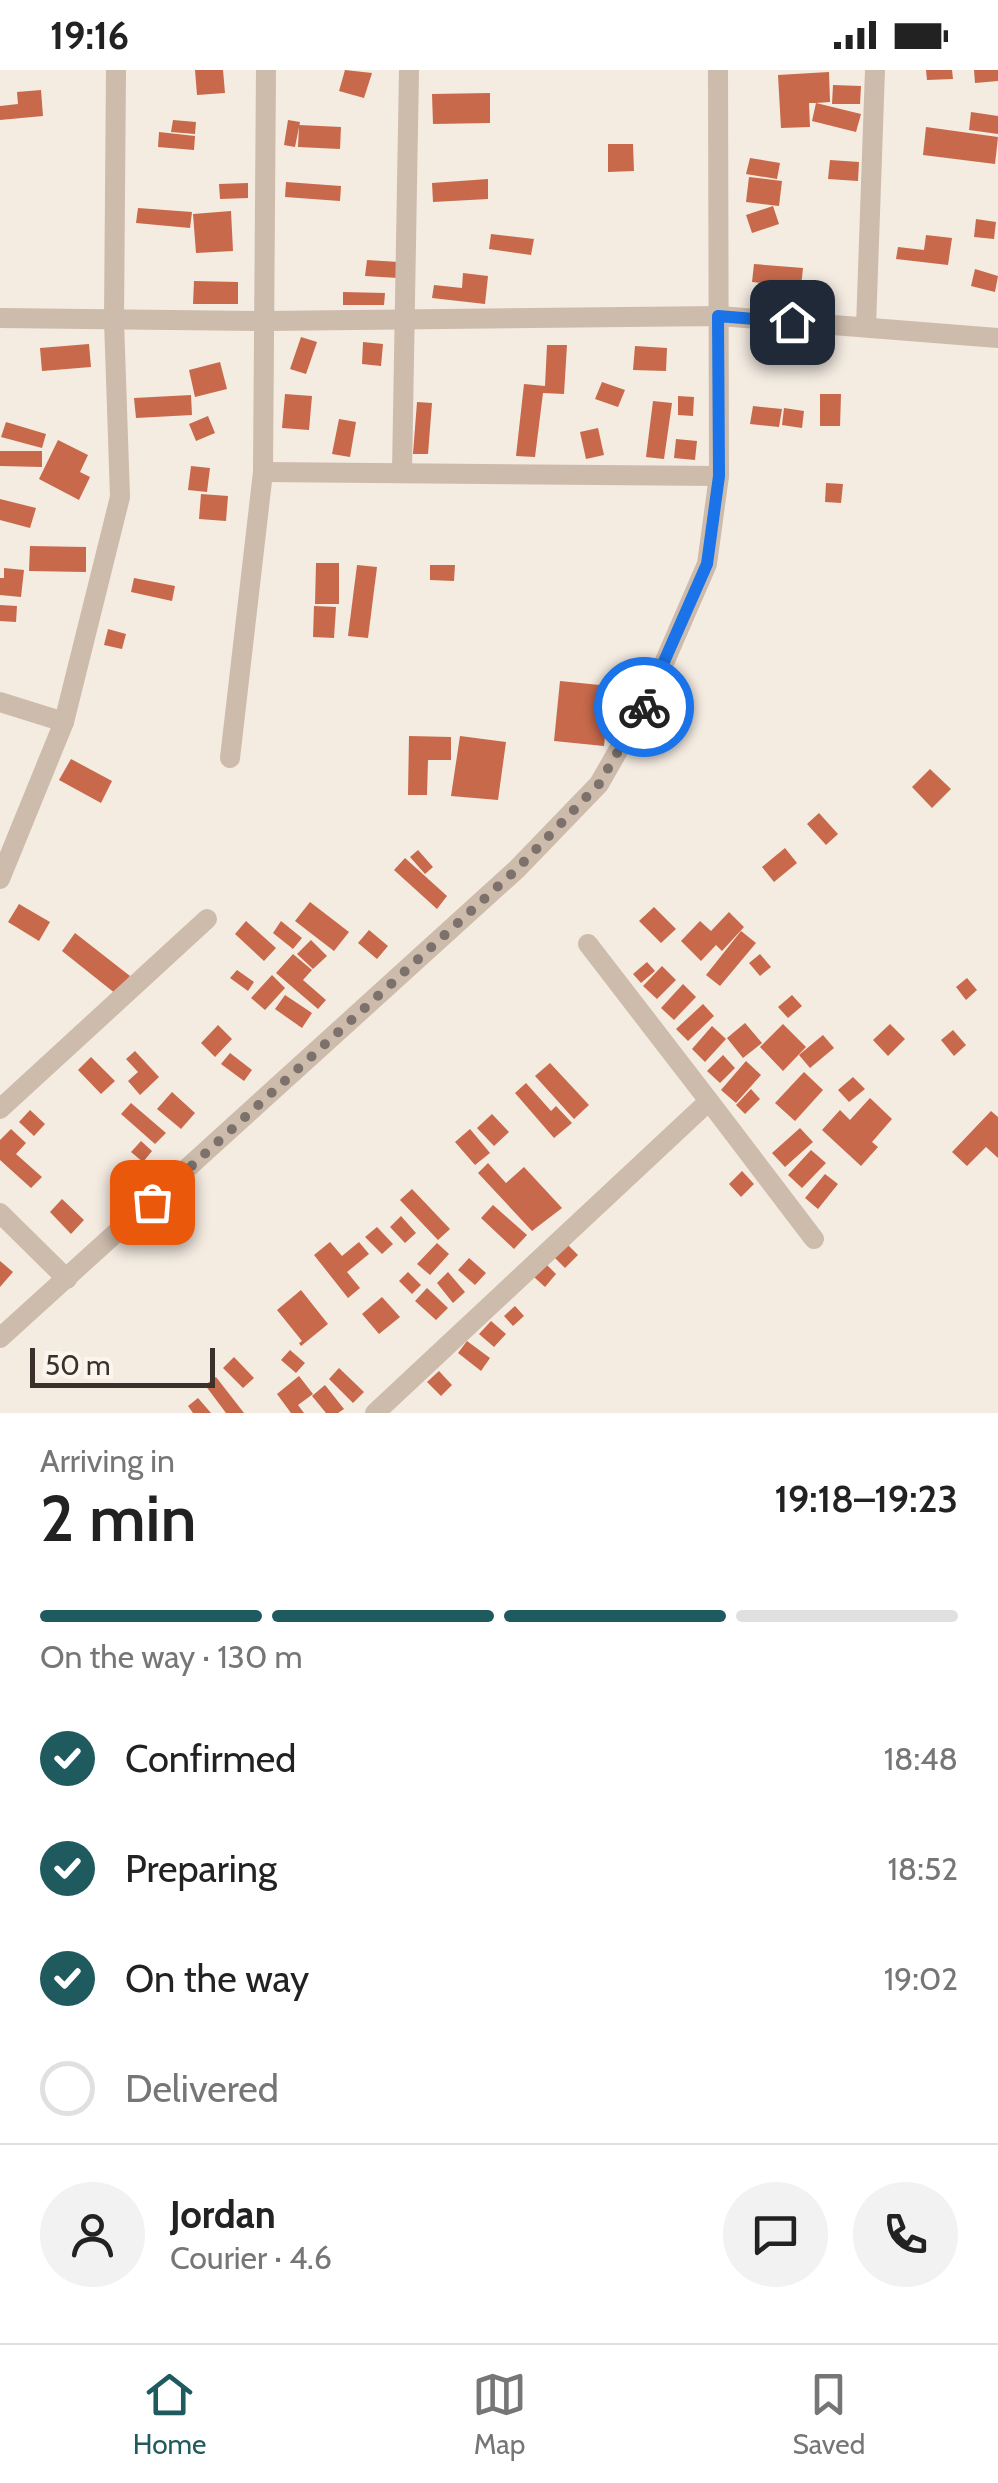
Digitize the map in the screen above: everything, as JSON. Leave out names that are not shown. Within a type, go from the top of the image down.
[{"type":"street","points":[[0,879],[64,722],[120,497],[114,320],[116,70]]},
{"type":"street","points":[[230,758],[263,472],[266,70]]},
{"type":"street","points":[[402,473],[409,70]]},
{"type":"street","points":[[0,1338],[517,869],[599,784],[652,693],[707,564],[719,476],[718,70]]},
{"type":"street","points":[[866,327],[876,70]]},
{"type":"street","points":[[0,318],[264,321],[718,316],[998,338]]},
{"type":"street","points":[[263,472],[719,476]]},
{"type":"street","points":[[0,702],[64,722]]},
{"type":"street","points":[[0,1109],[207,919]]},
{"type":"street","points":[[588,944],[814,1239]]},
{"type":"street","points":[[375,1413],[709,1102]]},
{"type":"street","points":[[0,1214],[67,1280]]},
{"type":"building","points":[[195,70],[223,70],[225,93],[197,95]]},
{"type":"building","points":[[345,70],[372,73],[364,98],[339,91]]},
{"type":"building","points":[[926,70],[952,70],[953,79],[927,80]]},
{"type":"building","points":[[974,70],[998,70],[998,81],[975,83]]},
{"type":"building","points":[[829,72],[830,102],[809,103],[810,127],[781,128],[778,75]]},
{"type":"building","points":[[833,85],[861,86],[860,104],[832,104]]},
{"type":"building","points":[[41,90],[43,116],[0,120],[0,106],[18,104],[17,92]]},
{"type":"building","points":[[490,93],[490,123],[433,124],[432,94]]},
{"type":"building","points":[[816,103],[861,114],[856,132],[812,121]]},
{"type":"building","points":[[971,112],[998,116],[998,134],[969,130]]},
{"type":"building","points":[[173,120],[196,122],[195,134],[171,132]]},
{"type":"building","points":[[288,120],[300,122],[295,147],[284,145]]},
{"type":"building","points":[[299,125],[341,127],[340,149],[298,147]]},
{"type":"building","points":[[926,127],[998,137],[995,164],[923,155]]},
{"type":"building","points":[[159,132],[195,136],[194,150],[158,147]]},
{"type":"building","points":[[608,144],[633,144],[634,171],[608,172]]},
{"type":"building","points":[[750,158],[780,163],[777,179],[746,174]]},
{"type":"building","points":[[830,160],[859,162],[858,181],[828,179]]},
{"type":"building","points":[[749,177],[782,181],[779,206],[746,202]]},
{"type":"building","points":[[488,179],[488,199],[433,202],[432,183]]},
{"type":"building","points":[[286,182],[341,186],[340,201],[285,197]]},
{"type":"building","points":[[248,183],[248,198],[220,199],[219,184]]},
{"type":"building","points":[[773,206],[779,224],[752,233],[746,215]]},
{"type":"building","points":[[138,208],[192,212],[190,228],[136,223]]},
{"type":"building","points":[[231,211],[233,251],[196,253],[193,214]]},
{"type":"building","points":[[976,219],[996,222],[994,239],[974,237]]},
{"type":"building","points":[[491,234],[534,239],[531,255],[489,249]]},
{"type":"building","points":[[926,235],[952,238],[948,265],[896,259],[898,247],[924,250]]},
{"type":"building","points":[[367,260],[399,262],[398,278],[365,276]]},
{"type":"building","points":[[754,264],[803,268],[801,287],[752,282]]},
{"type":"building","points":[[975,269],[998,276],[995,292],[971,286]]},
{"type":"building","points":[[463,273],[488,276],[485,304],[432,298],[434,285],[462,288]]},
{"type":"building","points":[[194,281],[238,282],[238,304],[193,304]]},
{"type":"building","points":[[779,289],[783,306],[759,312],[755,295]]},
{"type":"building","points":[[343,292],[385,293],[384,305],[343,305]]},
{"type":"building","points":[[301,337],[317,342],[306,374],[290,369]]},
{"type":"building","points":[[363,342],[383,344],[381,366],[362,364]]},
{"type":"building","points":[[89,344],[91,367],[42,371],[40,348]]},
{"type":"building","points":[[547,345],[567,345],[564,394],[543,393],[535,457],[516,456],[524,384],[545,386]]},
{"type":"building","points":[[635,346],[667,348],[666,371],[633,370]]},
{"type":"building","points":[[220,362],[227,389],[195,397],[189,370]]},
{"type":"building","points":[[602,382],[625,390],[618,407],[595,399]]},
{"type":"building","points":[[285,394],[312,396],[309,430],[282,428]]},
{"type":"building","points":[[820,394],[841,394],[840,426],[820,426]]},
{"type":"building","points":[[191,395],[192,415],[136,418],[134,398]]},
{"type":"building","points":[[678,396],[694,397],[693,416],[678,415]]},
{"type":"building","points":[[653,401],[672,403],[664,459],[646,457]]},
{"type":"building","points":[[417,402],[432,403],[428,454],[413,454]]},
{"type":"building","points":[[753,406],[782,409],[779,427],[750,424]]},
{"type":"building","points":[[784,408],[804,411],[802,428],[782,425]]},
{"type":"building","points":[[208,416],[215,433],[196,441],[189,424]]},
{"type":"building","points":[[339,419],[356,422],[350,457],[332,454]]},
{"type":"building","points":[[6,422],[46,434],[42,448],[1,437]]},
{"type":"building","points":[[598,428],[604,455],[586,459],[580,432]]},
{"type":"building","points":[[676,439],[697,441],[695,460],[674,458]]},
{"type":"building","points":[[58,440],[88,455],[80,472],[90,477],[79,500],[39,479]]},
{"type":"building","points":[[0,451],[42,451],[42,467],[0,466]]},
{"type":"building","points":[[191,466],[210,468],[207,492],[188,490]]},
{"type":"building","points":[[826,483],[843,484],[841,503],[825,502]]},
{"type":"building","points":[[201,494],[228,496],[226,521],[199,519]]},
{"type":"building","points":[[0,499],[36,508],[30,528],[0,520]]},
{"type":"building","points":[[30,546],[86,547],[86,572],[29,571]]},
{"type":"building","points":[[316,563],[339,563],[339,604],[315,604]]},
{"type":"building","points":[[357,565],[377,567],[368,638],[348,636]]},
{"type":"building","points":[[430,565],[455,565],[454,581],[430,580]]},
{"type":"building","points":[[4,568],[24,570],[21,597],[0,595]]},
{"type":"building","points":[[134,578],[175,586],[172,601],[131,592]]},
{"type":"building","points":[[0,605],[17,606],[16,622],[0,621]]},
{"type":"building","points":[[314,606],[336,607],[334,638],[313,637]]},
{"type":"building","points":[[108,629],[126,634],[122,649],[104,645]]},
{"type":"building","points":[[560,681],[600,685],[597,716],[607,717],[604,746],[554,741]]},
{"type":"building","points":[[409,736],[451,737],[451,760],[428,760],[427,795],[408,795]]},
{"type":"building","points":[[460,736],[506,742],[498,800],[451,796]]},
{"type":"building","points":[[71,759],[112,781],[101,803],[59,780]]},
{"type":"building","points":[[930,769],[951,789],[932,808],[912,787]]},
{"type":"building","points":[[819,813],[838,834],[826,845],[807,824]]},
{"type":"building","points":[[785,848],[797,863],[774,882],[762,867]]},
{"type":"building","points":[[418,850],[433,867],[425,874],[410,857]]},
{"type":"building","points":[[405,858],[447,896],[437,909],[394,870]]},
{"type":"building","points":[[310,902],[349,932],[334,951],[295,921]]},
{"type":"building","points":[[19,904],[50,922],[39,941],[8,922]]},
{"type":"building","points":[[654,907],[676,929],[661,943],[639,921]]},
{"type":"building","points":[[729,912],[744,927],[722,951],[716,945],[701,961],[681,941],[700,921],[711,931]]},
{"type":"building","points":[[246,921],[276,948],[264,961],[235,934]]},
{"type":"building","points":[[281,921],[302,938],[293,949],[273,933]]},
{"type":"building","points":[[369,930],[388,946],[377,959],[358,943]]},
{"type":"building","points":[[741,931],[756,943],[720,986],[706,975]]},
{"type":"building","points":[[75,933],[130,976],[116,994],[62,951]]},
{"type":"building","points":[[311,940],[327,956],[313,969],[297,954]]},
{"type":"building","points":[[293,954],[312,970],[303,980],[326,1000],[318,1009],[276,973]]},
{"type":"building","points":[[760,954],[771,967],[760,976],[749,963]]},
{"type":"building","points":[[647,962],[655,971],[641,983],[633,974]]},
{"type":"building","points":[[662,966],[676,980],[657,999],[643,986]]},
{"type":"building","points":[[237,970],[254,982],[248,991],[230,978]]},
{"type":"building","points":[[272,975],[285,988],[265,1010],[251,998]]},
{"type":"building","points":[[967,978],[977,990],[966,1000],[956,987]]},
{"type":"building","points":[[683,984],[696,997],[674,1020],[661,1008]]},
{"type":"building","points":[[285,995],[312,1013],[302,1028],[275,1009]]},
{"type":"building","points":[[792,995],[802,1006],[788,1018],[778,1007]]},
{"type":"building","points":[[703,1004],[714,1016],[688,1041],[676,1029]]},
{"type":"building","points":[[745,1023],[762,1043],[743,1058],[727,1038]]},
{"type":"building","points":[[783,1024],[806,1047],[783,1071],[760,1047]]},
{"type":"building","points":[[890,1024],[905,1039],[888,1056],[873,1040]]},
{"type":"building","points":[[218,1025],[232,1039],[215,1057],[201,1043]]},
{"type":"building","points":[[712,1026],[726,1039],[705,1062],[692,1049]]},
{"type":"building","points":[[953,1030],[966,1045],[954,1056],[941,1040]]},
{"type":"building","points":[[823,1035],[834,1048],[810,1068],[799,1055]]},
{"type":"building","points":[[135,1051],[159,1077],[140,1095],[128,1081],[138,1072],[126,1059]]},
{"type":"building","points":[[230,1053],[252,1070],[244,1081],[221,1064]]},
{"type":"building","points":[[723,1055],[735,1068],[720,1083],[707,1071]]},
{"type":"building","points":[[91,1057],[115,1081],[101,1094],[78,1070]]},
{"type":"building","points":[[746,1061],[761,1075],[736,1103],[721,1090]]},
{"type":"building","points":[[550,1063],[589,1105],[574,1119],[535,1076]]},
{"type":"building","points":[[804,1072],[823,1090],[795,1121],[775,1103]]},
{"type":"building","points":[[853,1077],[865,1089],[849,1102],[838,1090]]},
{"type":"building","points":[[526,1083],[551,1111],[556,1106],[572,1123],[554,1138],[515,1093]]},
{"type":"building","points":[[751,1089],[760,1099],[745,1114],[736,1105]]},
{"type":"building","points":[[172,1092],[195,1113],[181,1129],[157,1109]]},
{"type":"building","points":[[870,1098],[892,1119],[872,1142],[878,1147],[861,1166],[822,1130],[840,1110],[850,1120]]},
{"type":"building","points":[[131,1103],[166,1133],[155,1144],[121,1114]]},
{"type":"building","points":[[30,1110],[45,1124],[34,1136],[19,1122]]},
{"type":"building","points":[[991,1111],[998,1117],[998,1158],[986,1147],[967,1166],[952,1152]]},
{"type":"building","points":[[492,1114],[509,1132],[494,1146],[477,1128]]},
{"type":"building","points":[[800,1128],[813,1142],[785,1167],[772,1153]]},
{"type":"building","points":[[11,1129],[26,1143],[16,1154],[42,1177],[31,1188],[0,1160],[0,1140]]},
{"type":"building","points":[[470,1129],[490,1153],[475,1165],[455,1142]]},
{"type":"building","points":[[141,1141],[152,1151],[143,1162],[131,1152]]},
{"type":"building","points":[[811,1150],[826,1163],[802,1188],[788,1175]]},
{"type":"building","points":[[488,1163],[506,1183],[524,1167],[562,1208],[532,1231],[478,1173]]},
{"type":"building","points":[[742,1171],[754,1184],[741,1197],[729,1184]]},
{"type":"building","points":[[825,1174],[838,1184],[818,1209],[805,1198]]},
{"type":"building","points":[[412,1189],[450,1229],[438,1240],[400,1200]]},
{"type":"building","points":[[62,1199],[84,1220],[71,1234],[50,1212]]},
{"type":"building","points":[[493,1205],[527,1235],[514,1249],[481,1218]]},
{"type":"building","points":[[401,1216],[416,1233],[405,1243],[390,1227]]},
{"type":"building","points":[[377,1227],[393,1244],[382,1254],[365,1237]]},
{"type":"building","points":[[330,1242],[342,1256],[359,1242],[369,1254],[347,1272],[360,1288],[348,1298],[314,1255]]},
{"type":"building","points":[[437,1243],[449,1254],[430,1275],[417,1264]]},
{"type":"building","points":[[567,1244],[578,1255],[565,1268],[554,1257]]},
{"type":"building","points":[[469,1258],[486,1273],[475,1285],[458,1270]]},
{"type":"building","points":[[0,1261],[13,1272],[0,1287]]},
{"type":"building","points":[[546,1264],[556,1274],[545,1287],[534,1277]]},
{"type":"building","points":[[408,1272],[421,1285],[412,1294],[399,1281]]},
{"type":"building","points":[[448,1272],[465,1292],[453,1303],[437,1283]]},
{"type":"building","points":[[427,1288],[448,1308],[436,1320],[415,1301]]},
{"type":"building","points":[[301,1290],[328,1324],[301,1346],[302,1341],[277,1310]]},
{"type":"building","points":[[382,1297],[400,1317],[379,1334],[362,1314]]},
{"type":"building","points":[[515,1306],[524,1316],[513,1326],[504,1316]]},
{"type":"building","points":[[491,1321],[506,1334],[494,1347],[479,1334]]},
{"type":"building","points":[[467,1341],[490,1358],[481,1371],[458,1353]]},
{"type":"building","points":[[290,1350],[305,1363],[296,1373],[281,1360]]},
{"type":"building","points":[[234,1357],[254,1378],[243,1388],[223,1368]]},
{"type":"building","points":[[339,1368],[364,1392],[353,1403],[329,1379]]},
{"type":"building","points":[[439,1371],[452,1385],[441,1396],[427,1382]]},
{"type":"building","points":[[299,1376],[313,1394],[298,1405],[304,1413],[291,1413],[277,1394]]},
{"type":"building","points":[[216,1377],[244,1413],[226,1413],[205,1385]]},
{"type":"building","points":[[325,1385],[344,1409],[338,1413],[326,1413],[312,1396]]},
{"type":"building","points":[[198,1398],[211,1413],[193,1413],[188,1406]]},
{"type":"way so far","points":[[152,1202],[517,869],[599,784],[644,707]]},
{"type":"route","points":[[644,707],[707,564],[719,476],[718,316],[792,322]]}]
